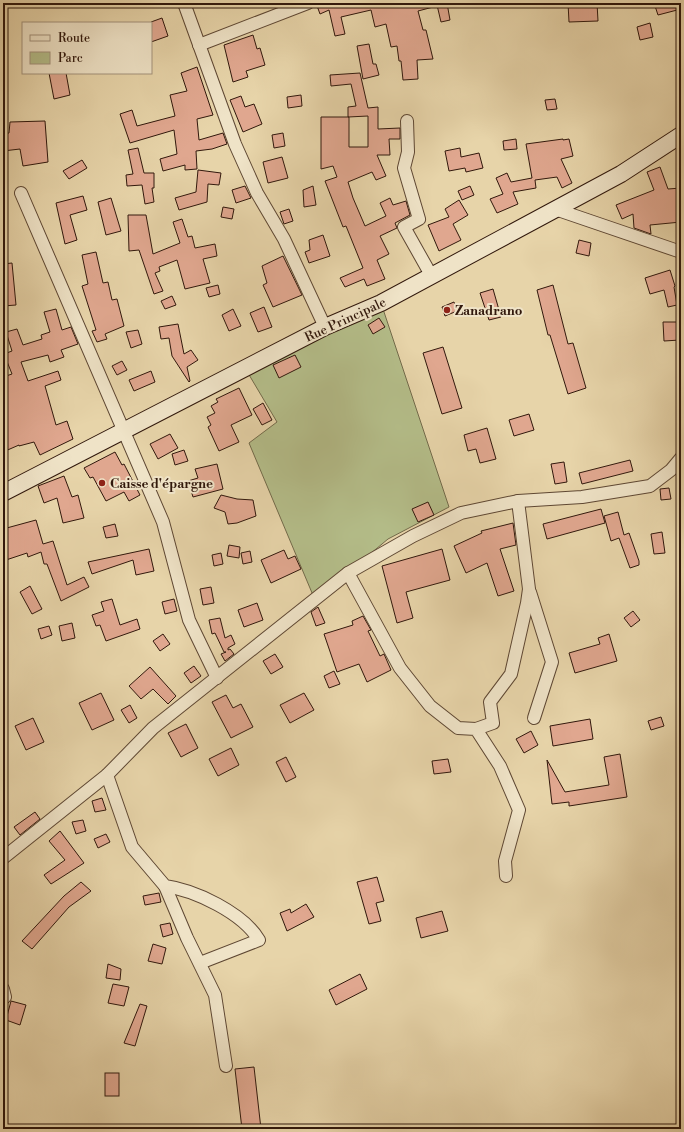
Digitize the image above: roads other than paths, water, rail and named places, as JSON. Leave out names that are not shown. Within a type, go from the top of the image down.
[{"type":"main road","name":"Rue Principale","points":[[3,493],[325,327],[381,303],[621,174],[681,135]]},
{"type":"street","points":[[184,3],[235,144],[258,193],[284,239],[325,327]]},
{"type":"street","points":[[199,46],[308,3]]},
{"type":"street","points":[[407,121],[408,152],[404,168],[419,219],[404,227],[431,275]]},
{"type":"street","points":[[21,193],[163,522],[189,620],[216,678]]},
{"type":"street","points":[[555,209],[681,252]]},
{"type":"street","points":[[3,858],[107,775],[153,728],[348,572],[413,536],[461,513],[518,501],[582,497],[650,486],[671,470],[681,458]]},
{"type":"street","points":[[518,501],[529,589],[552,662],[534,718]]},
{"type":"street","points":[[348,572],[400,668],[430,706],[458,728],[476,729],[493,723],[490,702],[511,674],[529,589]]},
{"type":"street","points":[[476,729],[500,766],[519,810],[505,861],[506,876]]},
{"type":"street","points":[[107,775],[132,847],[165,886],[215,995],[226,1066]]},
{"type":"street","points":[[165,886],[180,888],[231,913],[253,931],[259,940],[200,963]]},
{"type":"place","name":"Zanadrano","points":[[447,310]]},
{"type":"place","name":"Caisse d'épargne","points":[[102,483]]}]
